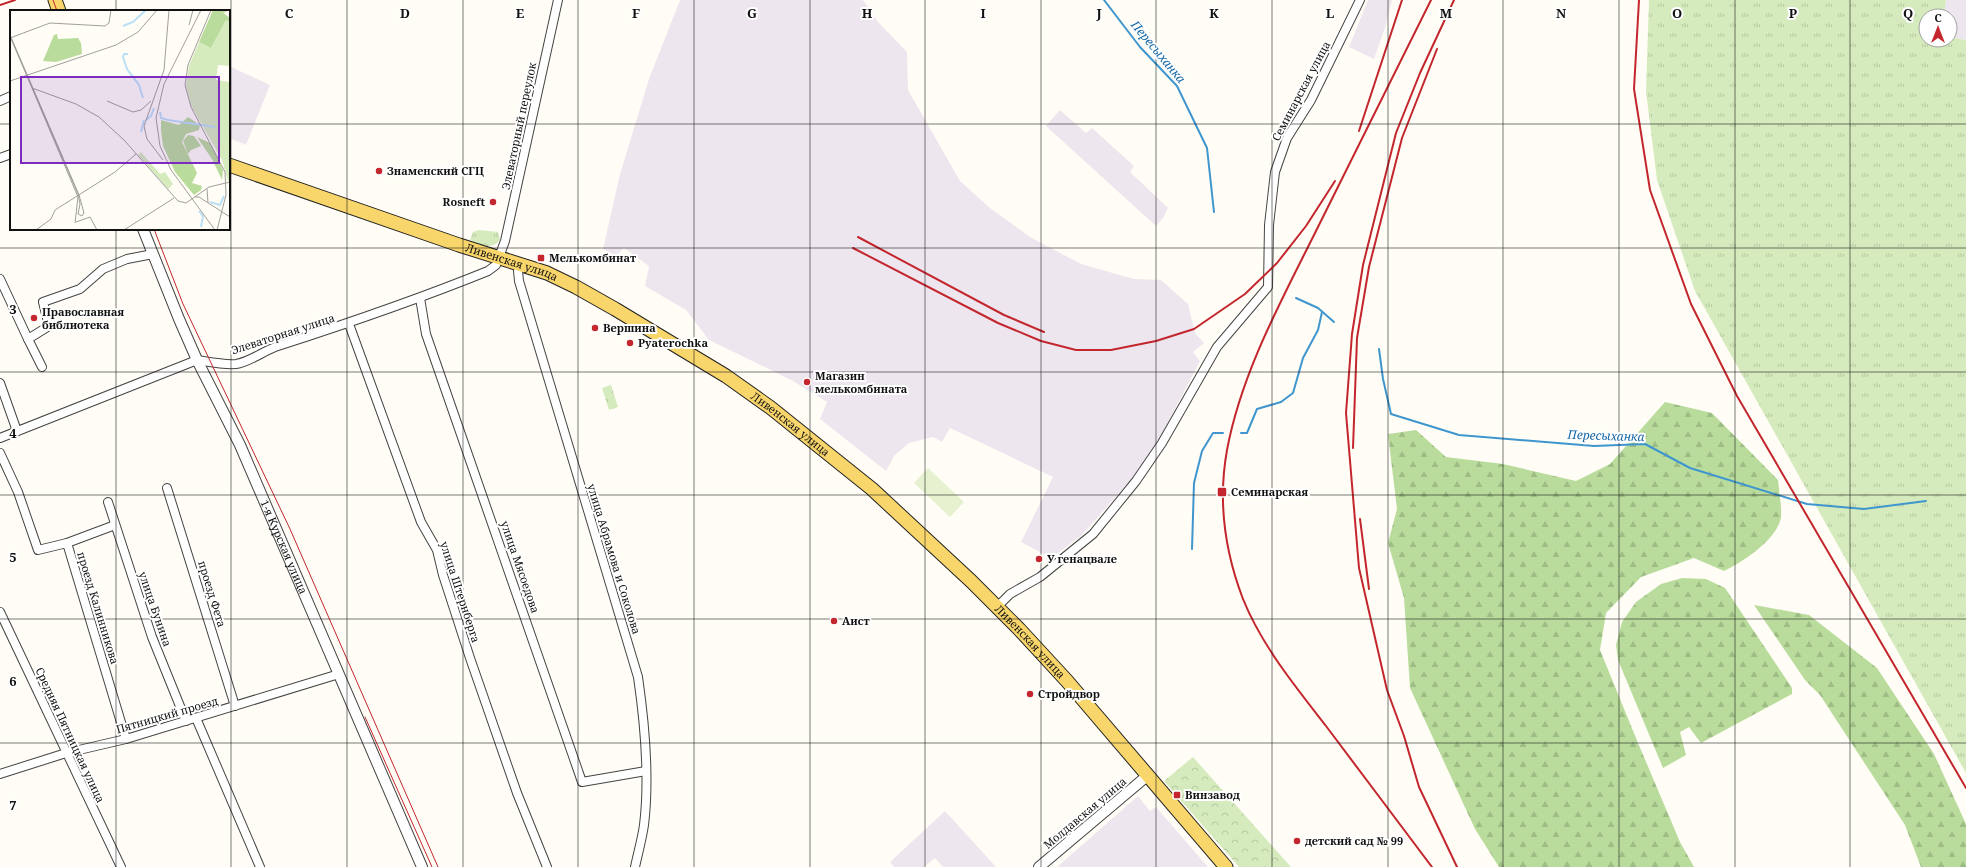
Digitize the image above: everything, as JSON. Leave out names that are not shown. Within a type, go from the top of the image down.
[{"type":"main road","points":[[55,0],[59,10]]},
{"type":"main road","name":"Ливенская улица","points":[[230,165],[452,243],[547,274],[583,290],[726,376],[771,408],[872,489],[971,581],[1067,681],[1226,867]]},
{"type":"street","name":"Элеваторный переулок","points":[[500,258],[558,0]]},
{"type":"street","name":"Семинарская улица","points":[[997,607],[1010,594],[1040,576],[1093,534],[1136,481],[1162,443],[1218,347],[1268,287],[1269,225],[1275,172],[1287,138],[1312,98],[1360,0]]},
{"type":"street","points":[[0,101],[10,96]]},
{"type":"street","points":[[0,158],[10,154]]},
{"type":"street","name":"1-я Курская улица","points":[[143,230],[197,360],[240,445],[422,867]]},
{"type":"street","points":[[28,339],[49,326],[43,302],[80,290],[103,269],[127,259],[153,254]]},
{"type":"street","name":"Элеваторная улица","points":[[197,360],[215,363],[238,364],[276,347],[349,324],[488,271],[496,265],[500,258]]},
{"type":"street","name":"улица Абрамова и Соколова","points":[[520,264],[518,271],[520,281],[638,677],[644,717],[646,771],[644,824],[635,867]]},
{"type":"street","points":[[0,279],[42,367]]},
{"type":"street","name":"улица Мясоедова","points":[[420,298],[426,334],[582,782],[646,771]]},
{"type":"street","name":"улица Штернберга","points":[[349,324],[422,522],[437,550],[443,575],[478,681],[517,793],[547,867]]},
{"type":"street","points":[[0,438],[197,360]]},
{"type":"street","points":[[0,383],[17,431]]},
{"type":"street","name":"проезд Калинникова","points":[[0,453],[18,492],[38,550],[67,543],[126,739]]},
{"type":"street","name":"проезд Фета","points":[[167,488],[235,706]]},
{"type":"street","name":"улица Бунина","points":[[108,502],[152,637],[186,721]]},
{"type":"street","points":[[67,543],[115,525]]},
{"type":"street","name":"Средняя Пятницкая улица","points":[[0,612],[121,867]]},
{"type":"street","name":"Пятницкий проезд","points":[[0,774],[66,753],[126,739],[339,674]]},
{"type":"street","points":[[196,718],[260,867]]},
{"type":"street","name":"Молдавская улица","points":[[1039,867],[1147,776]]},
{"type":"shaded area","points":[[680,0],[863,0],[878,22],[907,52],[908,90],[960,181],[990,208],[1030,237],[1081,264],[1134,279],[1161,280],[1188,304],[1195,333],[1204,343],[1193,352],[1200,361],[1157,443],[1135,475],[1081,536],[1051,558],[1021,542],[1053,477],[950,428],[942,442],[933,437],[909,443],[894,456],[886,471],[820,419],[827,402],[793,381],[709,340],[686,310],[645,286],[649,266],[624,248],[616,256],[603,249],[620,174],[649,79]]},
{"type":"shaded area","points":[[1368,0],[1392,0],[1385,28],[1374,59],[1349,47]]},
{"type":"shaded area","points":[[1946,0],[1966,0],[1966,40],[1958,38],[1958,8],[1945,8]]},
{"type":"shaded area","points":[[230,66],[270,85],[246,145],[230,138]]},
{"type":"shaded area","points":[[1060,110],[1086,133],[1092,128],[1134,166],[1130,172],[1168,208],[1163,218],[1156,226],[1046,126]]},
{"type":"shaded area","points":[[1138,796],[1150,811],[1156,807],[1208,867],[1057,867]]},
{"type":"shaded area","points":[[945,811],[996,867],[943,867],[935,858],[924,867],[894,867],[890,862]]},
{"type":"green space","points":[[1649,0],[1946,0],[1945,8],[1918,8],[1918,48],[1958,48],[1958,38],[1966,40],[1966,773],[1695,291],[1657,180],[1646,91]]},
{"type":"green space","points":[[479,230],[498,232],[500,240],[493,245],[486,246],[470,240],[473,232]]},
{"type":"green space","points":[[611,385],[618,407],[609,410],[602,388]]},
{"type":"green space","points":[[1665,402],[1712,413],[1778,480],[1781,508],[1781,517],[1774,533],[1750,556],[1740,562],[1724,571],[1694,558],[1641,577],[1606,613],[1600,650],[1680,842],[1694,867],[1499,867],[1475,829],[1410,688],[1404,598],[1388,543],[1397,509],[1388,434],[1416,430],[1446,457],[1503,464],[1576,481],[1610,464]]},
{"type":"green space","points":[[928,468],[964,502],[950,517],[914,483]]},
{"type":"green space","points":[[1682,578],[1706,579],[1725,588],[1792,688],[1792,694],[1701,743],[1689,727],[1680,732],[1686,755],[1663,768],[1618,660],[1616,645],[1622,622],[1636,602],[1661,584]]},
{"type":"green space","points":[[1754,605],[1809,615],[1877,668],[1934,754],[1966,824],[1966,867],[1921,867],[1905,825],[1820,695],[1805,680]]},
{"type":"green space","points":[[1193,757],[1291,867],[1239,867],[1164,781]]},
{"type":"waterway","name":"Пересыханка","points":[[1104,0],[1140,47],[1177,86],[1207,148],[1214,212]]},
{"type":"waterway","points":[[1296,298],[1318,308],[1334,322]]},
{"type":"waterway","points":[[1241,433],[1247,433],[1257,409],[1281,402],[1293,393],[1303,358],[1318,330],[1322,312]]},
{"type":"waterway","name":"Пересыханка","points":[[1379,349],[1383,379],[1391,414],[1459,435],[1594,446],[1645,444],[1690,468],[1807,504],[1864,509],[1926,501]]},
{"type":"waterway","points":[[1192,549],[1194,483],[1202,451],[1213,433],[1223,433]]},
{"type":"tram line","points":[[53,0],[57,10]]},
{"type":"tram line","points":[[154,230],[183,304],[290,529],[438,867]]},
{"type":"tram line","points":[[365,717],[432,867]]},
{"type":"railway","points":[[0,5],[15,0]]},
{"type":"railway","points":[[1359,131],[1402,0]]},
{"type":"railway","points":[[1431,0],[1262,341],[1251,368],[1233,422],[1224,469],[1223,507],[1228,544],[1237,581],[1243,599],[1269,649],[1291,681],[1432,867]]},
{"type":"railway","points":[[1454,0],[1420,73],[1396,133],[1363,265],[1352,334],[1346,413],[1359,568],[1387,690],[1404,736],[1419,787],[1457,867]]},
{"type":"railway","points":[[1639,0],[1634,89],[1650,190],[1691,304],[1737,396],[1966,788]]},
{"type":"railway","points":[[1353,448],[1357,338],[1369,267],[1402,138],[1437,49]]},
{"type":"railway","points":[[853,248],[998,323],[1041,341],[1076,350],[1111,350],[1156,341],[1194,329],[1245,294],[1277,263],[1306,226],[1335,181]]},
{"type":"railway","points":[[858,237],[1004,315],[1044,332]]},
{"type":"railway","points":[[1360,519],[1369,589]]},
{"type":"place","name":"Знаменский СГЦ","points":[[379,171]]},
{"type":"place","name":"Rosneft","points":[[493,202]]},
{"type":"place","name":"Мелькомбинат","points":[[541,258]]},
{"type":"place","name":"Православная библиотека","points":[[34,318]]},
{"type":"place","name":"Вершина","points":[[595,328]]},
{"type":"place","name":"Pyaterochka","points":[[630,343]]},
{"type":"place","name":"Магазин мелькомбината","points":[[807,382]]},
{"type":"place","name":"Семинарская","points":[[1222,492]]},
{"type":"place","name":"У генацвале","points":[[1039,559]]},
{"type":"place","name":"Аист","points":[[834,621]]},
{"type":"place","name":"Стройдвор","points":[[1030,694]]},
{"type":"place","name":"Винзавод","points":[[1177,795]]},
{"type":"place","name":"детский сад № 99","points":[[1297,841]]}]
